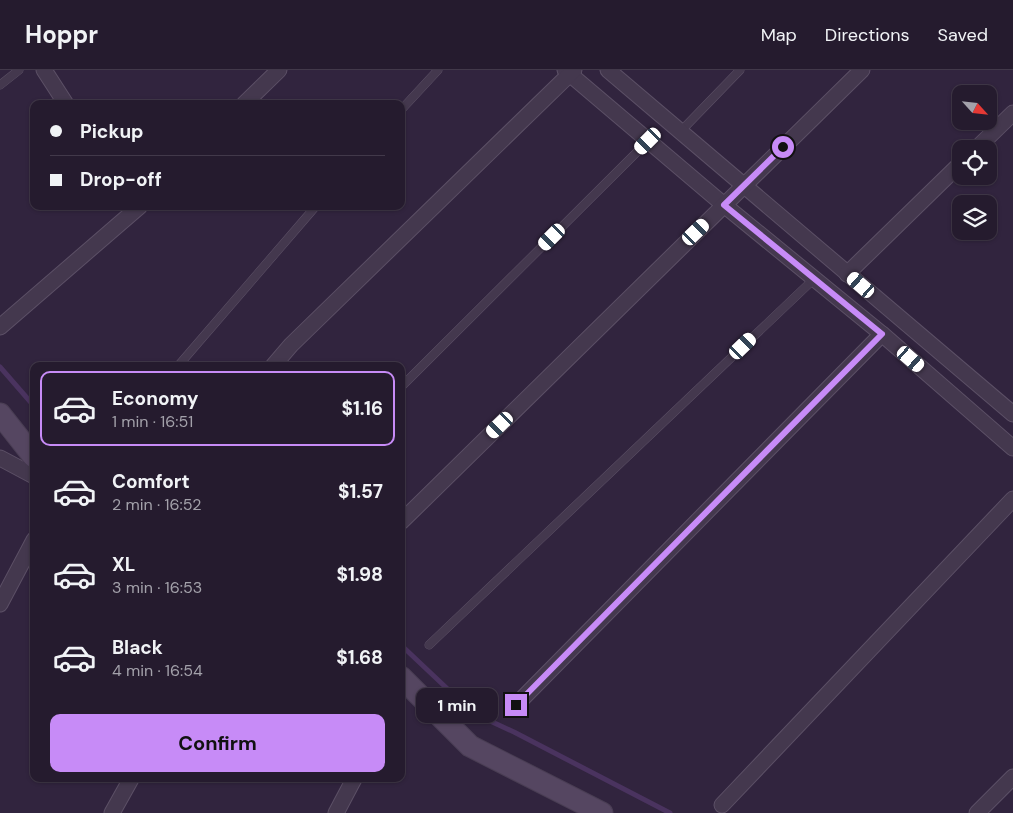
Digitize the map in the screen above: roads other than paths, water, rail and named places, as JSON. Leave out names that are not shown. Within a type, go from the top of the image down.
[{"type":"street","points":[[44,70],[63,100]]},
{"type":"street","points":[[248,100],[279,70]]},
{"type":"street","points":[[608,70],[1013,414]]},
{"type":"street","points":[[405,518],[862,70]]},
{"type":"street","points":[[276,362],[291,345],[569,71],[648,141],[882,334],[1013,448]]},
{"type":"street","points":[[985,140],[1013,113]]},
{"type":"street","points":[[848,274],[952,172]]},
{"type":"street","points":[[0,327],[134,210]]},
{"type":"street","points":[[516,705],[882,334]]},
{"type":"street","points":[[0,414],[30,452]]},
{"type":"street","points":[[0,458],[30,474]]},
{"type":"street","points":[[722,805],[1013,499]]},
{"type":"street","points":[[0,602],[30,547]]},
{"type":"street","points":[[405,681],[470,746],[602,813]]},
{"type":"street","points":[[977,813],[1013,777]]},
{"type":"street","points":[[112,813],[128,782]]},
{"type":"street","points":[[336,813],[352,782]]},
{"type":"lane","points":[[0,85],[19,70]]},
{"type":"lane","points":[[405,106],[438,70]]},
{"type":"lane","points":[[680,132],[740,70]]},
{"type":"lane","points":[[405,383],[648,141]]},
{"type":"lane","points":[[181,362],[313,210]]},
{"type":"lane","points":[[429,645],[815,278]]},
{"type":"waterway","points":[[0,367],[30,401]]},
{"type":"waterway","points":[[405,649],[473,713],[514,732],[670,813]]}]
